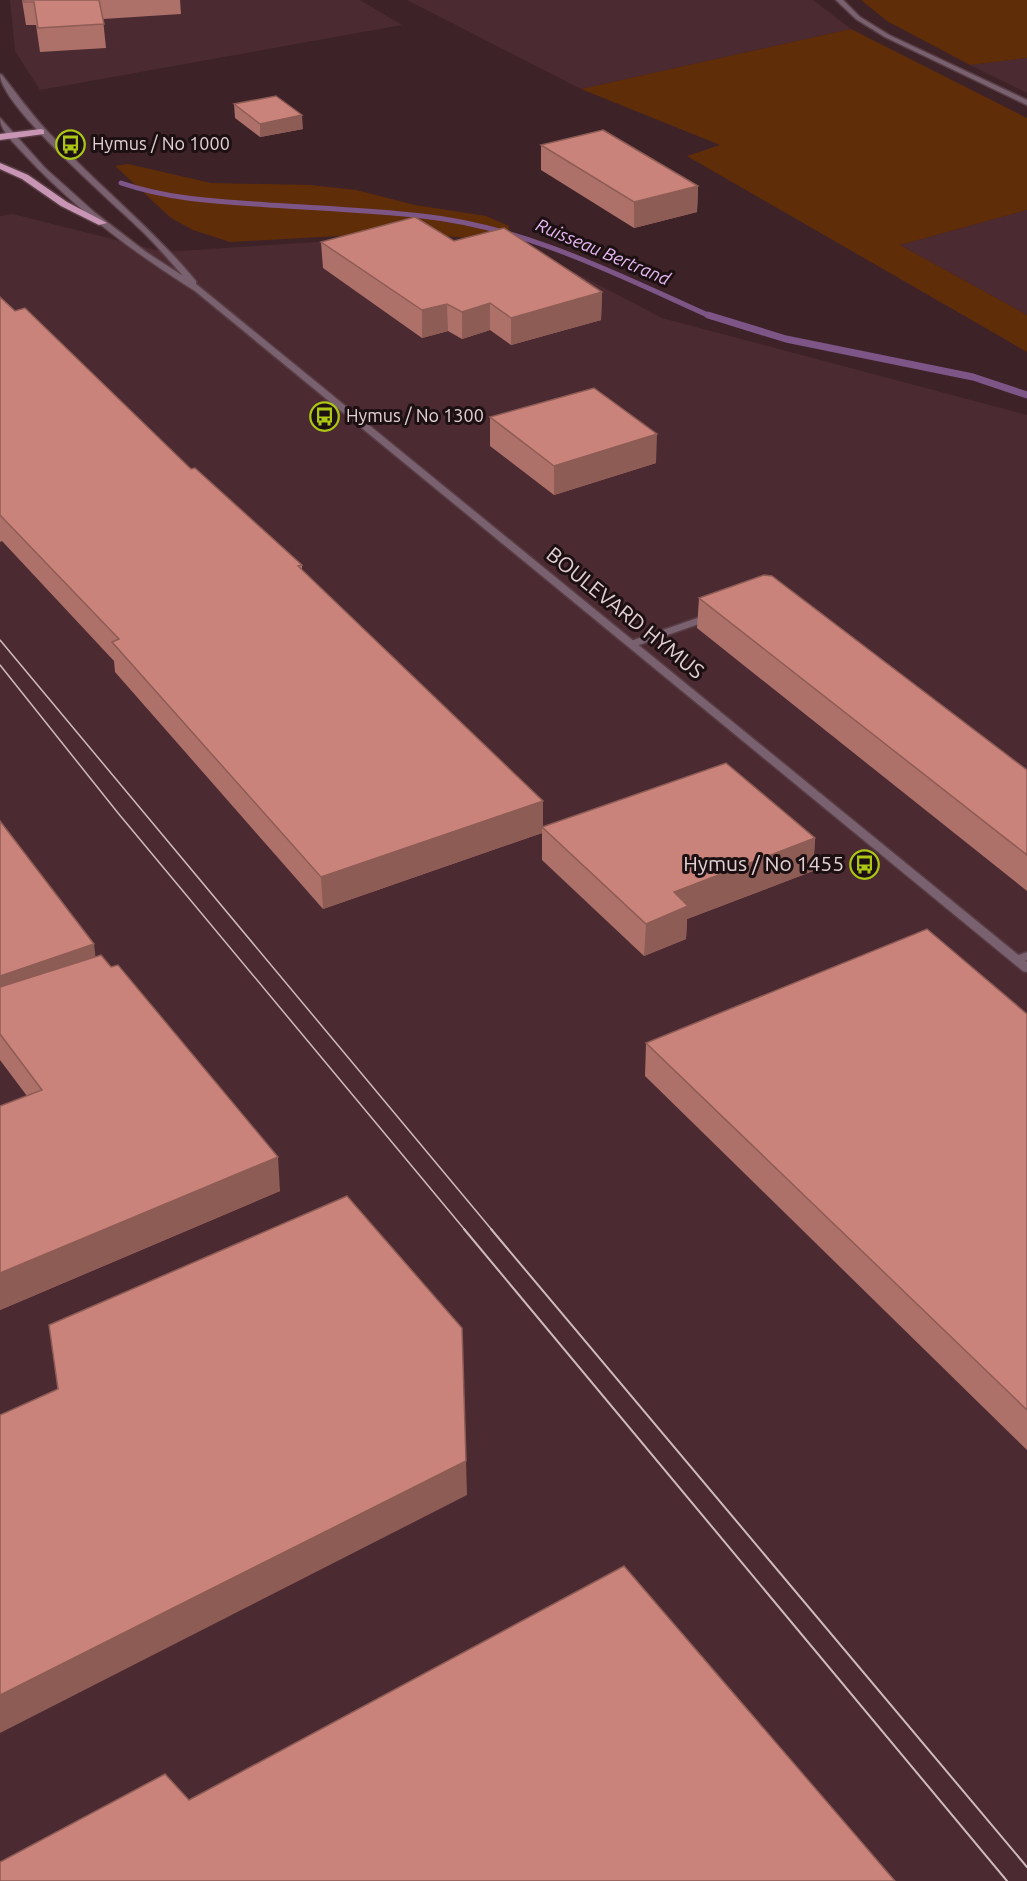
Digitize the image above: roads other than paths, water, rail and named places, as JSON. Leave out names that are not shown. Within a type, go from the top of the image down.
[{"type":"main road","points":[[0,137],[41,132]]},
{"type":"main road","points":[[0,166],[25,177],[64,204],[102,223]]},
{"type":"street","points":[[839,0],[858,18],[887,36],[1027,103]]},
{"type":"street","name":"BOULEVARD HYMUS","points":[[0,76],[41,132],[103,192],[166,248],[198,289]]},
{"type":"street","name":"BOULEVARD HYMUS","points":[[0,120],[39,165],[102,223],[140,254],[198,289],[1024,961]]},
{"type":"street","points":[[632,644],[720,613]]},
{"type":"waterway","name":"Ruisseau Bertrand","points":[[121,183],[154,192],[204,200],[401,214],[460,222],[498,231],[571,255],[712,317]]},
{"type":"waterway","name":"Ruisseau Bertrand","points":[[708,315],[786,339],[973,377],[1027,395]]},
{"type":"tram line","points":[[0,640],[492,1230]]},
{"type":"tram line","points":[[0,665],[118,813],[465,1230]]},
{"type":"tram line","points":[[464,1229],[1007,1881]]},
{"type":"tram line","points":[[491,1229],[1027,1867]]},
{"type":"place","name":"Hymus / No 1000","points":[[71,144]]},
{"type":"place","name":"Hymus / No 1300","points":[[325,416]]},
{"type":"place","name":"Hymus / No 1455","points":[[865,864]]}]
